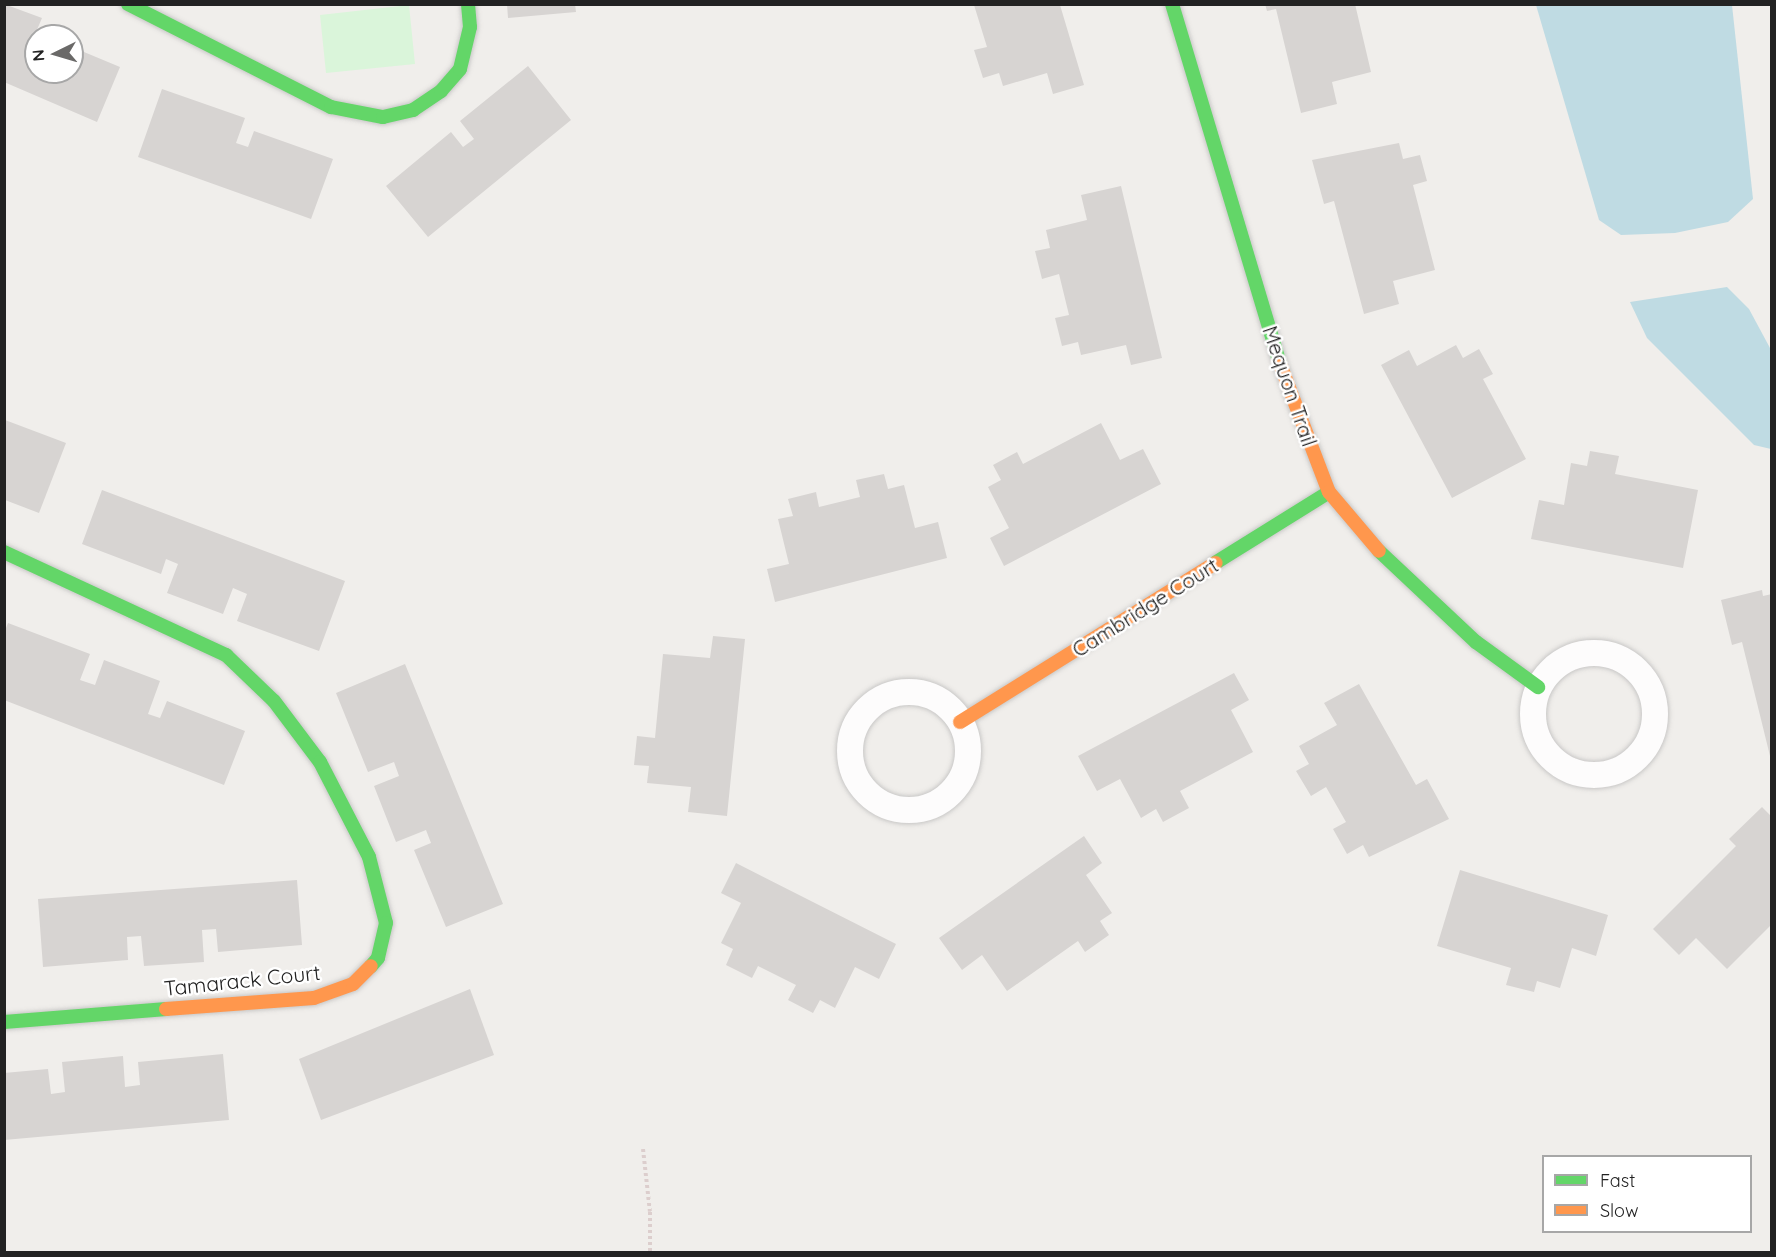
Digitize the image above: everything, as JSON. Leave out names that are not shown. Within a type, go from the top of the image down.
[{"type":"street","points":[[128,4],[331,107],[383,117],[413,110],[441,91],[460,69],[470,27],[468,4]]},
{"type":"street","name":"Mequon Trail","points":[[1172,4],[1289,393],[1329,492],[1395,569],[1476,642],[1538,687]]},
{"type":"street","name":"Cambridge Court","points":[[960,722],[1329,492]]},
{"type":"street","name":"Tamarack Court","points":[[4,552],[226,655],[274,701],[320,762],[369,857],[386,923],[378,958],[362,976],[353,984],[314,998],[4,1022]]},
{"type":"street","points":[[1585,653],[1605,653],[1624,660],[1640,672],[1653,699],[1654,729],[1646,747],[1632,762],[1614,772],[1584,774],[1556,762],[1542,747],[1534,727],[1533,707],[1538,687],[1550,670],[1566,659],[1585,653]]},
{"type":"street","points":[[905,693],[933,697],[960,722],[968,741],[968,761],[961,780],[948,796],[932,807],[911,811],[891,808],[873,799],[860,784],[850,748],[854,730],[878,701],[905,693]]},
{"type":"path","points":[[643,1149],[650,1212],[650,1252]]},
{"type":"green space","points":[[409,5],[415,64],[326,73],[320,15]]},
{"type":"water","points":[[1536,5],[1732,5],[1753,199],[1728,222],[1675,233],[1621,235],[1599,220]]},
{"type":"water","points":[[1727,287],[1749,309],[1770,348],[1771,449],[1754,445],[1647,338],[1630,302]]},
{"type":"building","points":[[4,4],[42,18],[39,24],[24,24],[24,84],[84,84],[84,52],[120,67],[97,122],[4,82]]},
{"type":"building","points":[[507,4],[575,4],[576,12],[508,18]]},
{"type":"building","points":[[1265,4],[1355,4],[1371,72],[1332,82],[1337,104],[1301,113],[1276,9],[1267,11]]},
{"type":"building","points":[[974,5],[1060,5],[1084,85],[1053,94],[1047,73],[1003,86],[999,73],[983,78],[974,50],[987,47]]},
{"type":"building","points":[[528,66],[571,120],[428,237],[386,186],[451,132],[463,147],[474,139],[460,121]]},
{"type":"building","points":[[162,89],[245,118],[236,143],[248,147],[254,131],[333,159],[311,219],[138,157]]},
{"type":"building","points":[[1399,143],[1403,159],[1420,155],[1427,181],[1413,185],[1435,270],[1393,281],[1399,304],[1364,314],[1334,201],[1324,204],[1312,160]]},
{"type":"building","points":[[1121,186],[1162,358],[1131,365],[1126,345],[1081,355],[1078,342],[1062,346],[1055,318],[1069,315],[1059,274],[1042,279],[1035,251],[1050,248],[1046,230],[1087,220],[1081,195]]},
{"type":"building","points":[[1456,345],[1463,358],[1479,349],[1493,374],[1483,379],[1526,459],[1452,498],[1381,365],[1409,350],[1417,366]]},
{"type":"building","points":[[5,420],[66,443],[39,513],[5,500]]},
{"type":"building","points":[[1101,423],[1120,460],[1143,449],[1161,484],[1004,566],[990,538],[1009,528],[988,487],[1001,480],[993,465],[1017,452],[1023,464]]},
{"type":"building","points":[[1590,451],[1619,456],[1615,474],[1698,490],[1683,568],[1531,539],[1539,500],[1564,505],[1571,463],[1587,466]]},
{"type":"building","points":[[884,474],[888,489],[904,485],[915,528],[938,522],[947,558],[775,602],[767,569],[789,564],[778,519],[793,516],[788,499],[816,492],[819,507],[860,497],[856,480]]},
{"type":"building","points":[[102,490],[345,581],[319,651],[237,621],[247,594],[233,588],[223,614],[167,593],[178,564],[166,559],[161,574],[82,544]]},
{"type":"building","points":[[1762,590],[1763,596],[1772,594],[1770,756],[1742,642],[1732,645],[1721,600]]},
{"type":"building","points":[[8,623],[90,654],[80,680],[95,685],[104,660],[160,681],[148,714],[160,718],[167,701],[245,731],[224,785],[4,700],[4,633]]},
{"type":"building","points":[[713,636],[745,639],[727,816],[688,812],[691,787],[647,783],[649,766],[634,765],[637,736],[655,738],[663,654],[710,658]]},
{"type":"building","points":[[405,664],[503,904],[446,927],[414,850],[431,843],[426,830],[396,842],[374,786],[399,776],[394,762],[368,772],[336,693]]},
{"type":"building","points":[[1234,673],[1249,700],[1231,710],[1253,752],[1180,791],[1189,808],[1163,822],[1156,809],[1141,818],[1120,779],[1097,791],[1078,756]]},
{"type":"building","points":[[1359,684],[1416,785],[1427,779],[1449,819],[1369,857],[1363,845],[1347,854],[1333,829],[1346,822],[1326,787],[1311,796],[1296,771],[1309,764],[1299,746],[1337,725],[1324,703]]},
{"type":"building","points":[[1762,807],[1772,817],[1772,924],[1727,969],[1696,938],[1679,955],[1653,929],[1736,846],[1729,839]]},
{"type":"building","points":[[1084,836],[1102,863],[1086,875],[1112,913],[1100,921],[1109,935],[1085,952],[1078,941],[1007,991],[982,955],[962,970],[939,938]]},
{"type":"building","points":[[736,863],[896,944],[879,979],[855,967],[835,1008],[820,1000],[813,1013],[788,1000],[796,985],[758,966],[752,978],[726,965],[733,949],[721,943],[741,903],[721,893]]},
{"type":"building","points":[[1460,870],[1608,915],[1596,956],[1572,948],[1560,988],[1537,981],[1534,992],[1506,985],[1511,968],[1437,946]]},
{"type":"building","points":[[297,880],[302,945],[218,952],[216,929],[202,930],[204,962],[144,966],[141,936],[127,937],[128,960],[43,967],[38,899]]},
{"type":"building","points":[[470,989],[494,1055],[321,1120],[299,1059]]},
{"type":"building","points":[[223,1054],[229,1120],[4,1140],[4,1073],[48,1069],[51,1094],[65,1092],[62,1062],[123,1056],[125,1087],[140,1085],[138,1062]]},
{"type":"traffic: fast","points":[[128,4],[331,107],[383,117],[413,110],[441,91],[460,69],[470,27],[468,4]]},
{"type":"traffic: fast","points":[[1172,4],[1280,364]]},
{"type":"traffic: fast","points":[[1215,563],[1329,492]]},
{"type":"traffic: fast","points":[[1379,551],[1476,642],[1538,687]]},
{"type":"traffic: fast","points":[[4,552],[226,655],[274,701],[320,762],[369,857],[386,923],[378,958],[371,966]]},
{"type":"traffic: fast","points":[[4,1022],[166,1009]]},
{"type":"traffic: slow","points":[[1280,364],[1329,492],[1379,551]]},
{"type":"traffic: slow","points":[[960,722],[1215,563]]},
{"type":"traffic: slow","points":[[166,1009],[314,998],[353,984],[371,966]]}]
